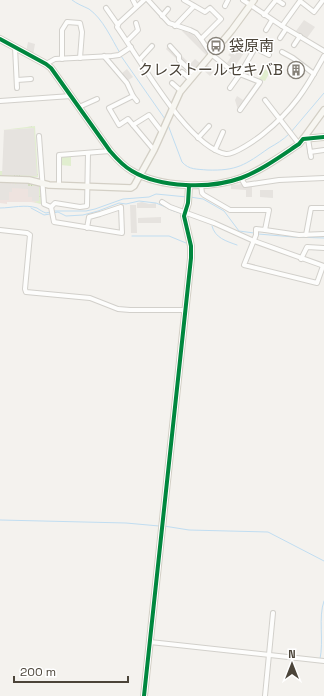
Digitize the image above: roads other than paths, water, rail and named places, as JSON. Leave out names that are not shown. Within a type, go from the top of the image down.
[{"type":"street","points":[[133,0],[136,6]]},
{"type":"street","points":[[118,25],[136,6],[144,0]]},
{"type":"street","points":[[148,0],[169,23],[190,30],[201,39],[211,54],[232,71],[260,82],[240,110]]},
{"type":"street","points":[[184,0],[204,12],[210,8],[221,19],[201,39]]},
{"type":"street","points":[[225,6],[228,0]]},
{"type":"street","points":[[243,0],[284,28],[324,51]]},
{"type":"street","points":[[0,179],[29,180],[59,185],[131,188],[136,185],[181,91],[254,0]]},
{"type":"street","points":[[264,15],[277,0],[283,4]]},
{"type":"street","points":[[280,38],[284,28],[300,1],[314,12],[323,0]]},
{"type":"street","points":[[175,26],[194,6]]},
{"type":"street","points":[[106,8],[118,25],[117,28],[127,40],[172,108],[198,138],[215,150],[228,154],[233,153],[258,138],[280,120],[299,98],[324,56]]},
{"type":"street","points":[[162,16],[168,9]]},
{"type":"street","points":[[266,30],[272,20]]},
{"type":"street","points":[[62,59],[62,30],[67,22],[80,23],[82,32],[80,58]]},
{"type":"street","points":[[127,40],[138,30],[136,23]]},
{"type":"street","points":[[294,45],[300,36]]},
{"type":"street","points":[[0,39],[51,68],[110,151],[125,167],[141,176],[153,180],[189,186],[241,178],[264,166],[303,141],[324,136]]},
{"type":"street","points":[[140,59],[152,46]]},
{"type":"street","points":[[170,46],[179,56],[179,60],[192,77]]},
{"type":"street","points":[[14,47],[17,88]]},
{"type":"street","points":[[46,64],[55,59],[104,56],[121,53],[131,47]]},
{"type":"street","points":[[230,88],[255,48],[269,55]]},
{"type":"street","points":[[282,52],[294,58],[314,74]]},
{"type":"street","points":[[104,56],[127,83],[137,101]]},
{"type":"street","points":[[182,72],[192,77]]},
{"type":"street","points":[[17,80],[31,79]]},
{"type":"street","points":[[172,82],[181,91]]},
{"type":"street","points":[[0,101],[72,96]]},
{"type":"street","points":[[133,96],[109,108],[119,125],[128,119],[154,150]]},
{"type":"street","points":[[79,107],[97,99]]},
{"type":"street","points":[[265,100],[292,136],[303,141],[311,154],[324,150]]},
{"type":"street","points":[[303,141],[324,110]]},
{"type":"street","points":[[133,126],[149,115],[162,132]]},
{"type":"street","points":[[198,138],[209,126]]},
{"type":"street","points":[[215,150],[223,132]]},
{"type":"street","points":[[39,136],[44,204],[51,208],[54,222],[87,228],[122,234],[121,207],[89,217],[87,228]]},
{"type":"street","points":[[59,185],[59,155],[110,151]]},
{"type":"street","points":[[51,208],[55,203],[80,207],[87,206],[88,153]]},
{"type":"street","points":[[241,178],[245,184],[279,180],[324,178]]},
{"type":"street","points":[[201,185],[202,193],[204,195],[230,210],[269,210],[265,230]]},
{"type":"street","points":[[144,696],[191,258],[191,246],[184,216],[188,203],[189,186]]},
{"type":"street","points":[[162,202],[170,207],[214,223],[254,241],[323,266],[317,283],[244,264],[254,241],[256,229],[287,234],[324,234]]},
{"type":"street","points":[[306,235],[310,208],[324,208]]},
{"type":"street","points":[[0,230],[27,233],[30,235],[25,289],[26,292],[90,298],[118,309],[185,310]]},
{"type":"street","points":[[301,259],[307,247],[324,248]]},
{"type":"street","points":[[265,696],[274,613]]},
{"type":"street","points":[[150,642],[324,661]]},
{"type":"waterway","points":[[72,0],[94,13],[106,29],[120,53]]},
{"type":"waterway","points":[[121,56],[165,119]]},
{"type":"waterway","points":[[291,132],[324,93]]},
{"type":"waterway","points":[[168,125],[182,162],[190,168],[207,170],[233,168],[247,163],[289,134]]},
{"type":"waterway","points":[[53,211],[86,211],[123,199],[149,197],[156,194],[187,197]]},
{"type":"waterway","points":[[190,197],[203,199],[224,211],[239,231],[254,233]]},
{"type":"waterway","points":[[53,213],[58,212],[66,216],[83,215],[119,203],[126,204],[139,201],[156,203],[168,208]]},
{"type":"waterway","points":[[0,208],[28,206],[37,208],[46,213],[50,212]]},
{"type":"waterway","points":[[31,208],[44,215],[50,214]]},
{"type":"waterway","points":[[171,210],[180,213]]},
{"type":"waterway","points":[[212,226],[213,230],[218,236],[237,245]]},
{"type":"waterway","points":[[258,234],[324,238]]},
{"type":"waterway","points":[[132,236],[169,236],[186,243]]},
{"type":"waterway","points":[[0,520],[126,523],[159,526]]},
{"type":"waterway","points":[[164,526],[189,530],[268,532],[324,561]]},
{"type":"waterway","points":[[320,659],[321,614],[324,601]]},
{"type":"place","name":"袋原南","points":[[216,46]]},
{"type":"place","name":"クレストールセキバB","points":[[296,70]]}]
